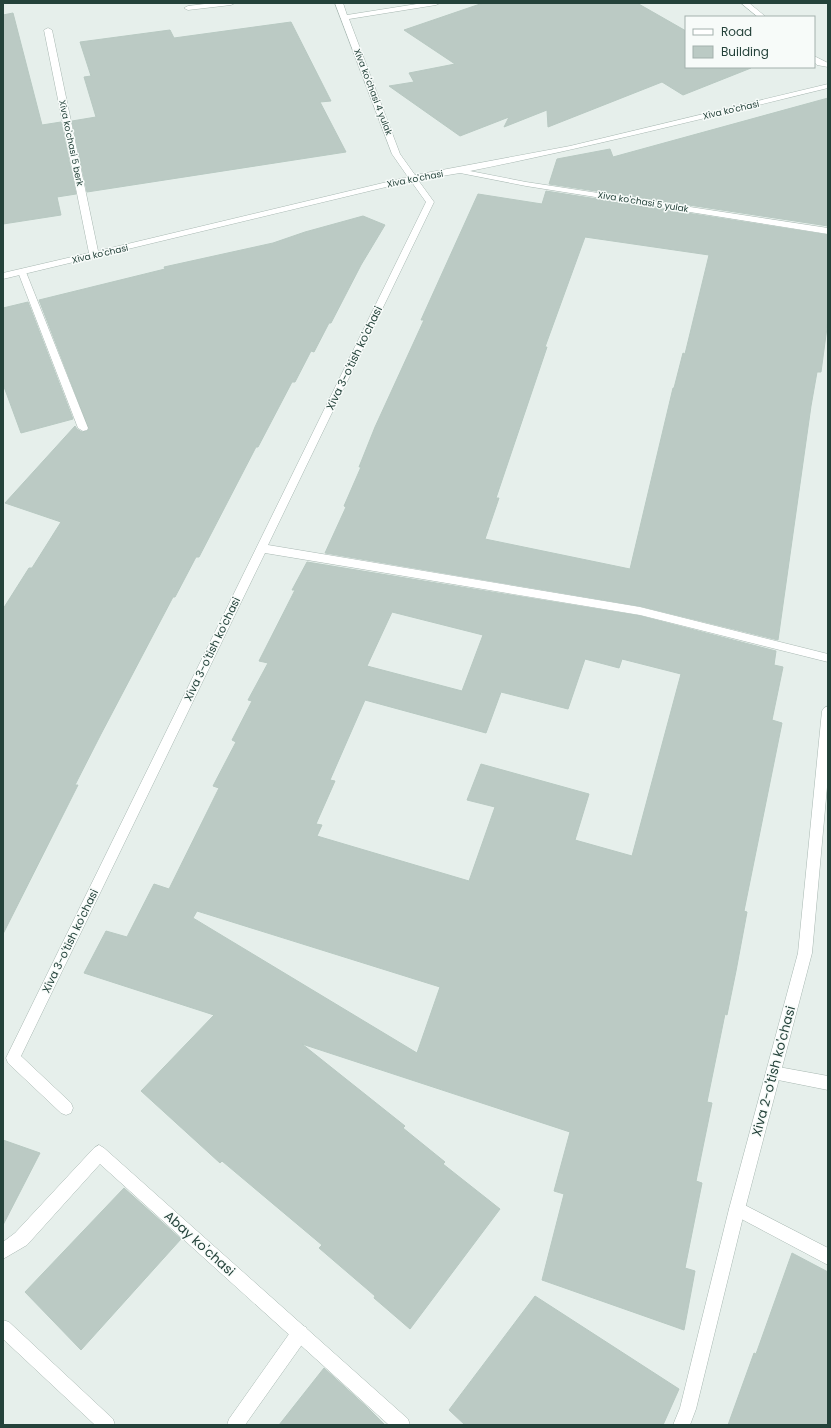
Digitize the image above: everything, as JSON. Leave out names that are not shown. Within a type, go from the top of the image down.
[{"type":"street","points":[[188,8],[232,3]]},
{"type":"street","name":"Xiva ko'chasi 4 yulak","points":[[338,3],[396,154],[414,178]]},
{"type":"street","points":[[344,18],[436,3]]},
{"type":"street","points":[[745,3],[761,16]]},
{"type":"street","name":"Xiva ko'chasi 5 berk","points":[[48,30],[94,256]]},
{"type":"street","points":[[815,59],[820,63],[828,65]]},
{"type":"street","name":"Xiva ko'chasi","points":[[3,276],[94,256],[414,178],[459,171],[622,136],[828,86]]},
{"type":"street","name":"Xiva ko'chasi 5 yulak","points":[[459,171],[526,184],[828,231]]},
{"type":"street","name":"Xiva 3-o'tish ko'chasi","points":[[66,1108],[13,1058],[430,202],[414,178]]},
{"type":"street","points":[[22,272],[83,428]]},
{"type":"street","points":[[261,548],[640,611],[828,658]]},
{"type":"street","name":"Xiva 2-o'tish ko'chasi","points":[[681,1425],[688,1409],[737,1209],[805,953],[828,710]]},
{"type":"street","points":[[773,1073],[828,1083]]},
{"type":"street","name":"Abay ko'chasi","points":[[3,1252],[21,1239],[99,1153],[402,1425]]},
{"type":"street","points":[[737,1209],[828,1257]]},
{"type":"street","points":[[3,1328],[106,1425]]},
{"type":"street","points":[[235,1425],[300,1334]]},
{"type":"building","points":[[483,3],[637,3],[685,30],[685,68],[751,68],[683,95],[662,82],[548,127],[547,110],[504,127],[509,117],[460,136],[389,86],[414,82],[409,73],[455,64],[404,30]]},
{"type":"building","points":[[13,13],[42,125],[61,122],[76,194],[57,197],[61,215],[3,224],[3,15]]},
{"type":"building","points":[[291,22],[331,101],[320,102],[346,152],[87,192],[72,121],[96,117],[84,77],[91,76],[80,42],[170,30],[174,38]]},
{"type":"building","points":[[828,98],[828,226],[549,184],[557,159],[610,149],[613,157]]},
{"type":"building","points":[[546,191],[828,235],[828,320],[821,372],[817,372],[811,406],[778,640],[640,606],[325,553],[346,507],[344,506],[361,467],[359,467],[375,427],[424,320],[421,320],[478,194],[542,204]],"holes":[[[585,237],[709,255],[685,354],[683,353],[673,388],[630,569],[485,539],[499,498],[496,498],[547,347],[545,347]]]},
{"type":"building","points":[[363,216],[385,225],[361,265],[314,352],[311,351],[295,382],[292,382],[258,447],[256,447],[199,557],[196,557],[175,597],[173,597],[75,785],[78,785],[3,934],[3,609],[29,568],[32,568],[61,522],[5,503],[75,426],[82,432],[89,429],[39,300],[165,269],[164,267],[273,243],[305,232]]},
{"type":"building","points":[[28,302],[73,419],[21,433],[3,384],[3,308]]},
{"type":"building","points":[[307,562],[640,616],[776,651],[774,665],[783,667],[772,720],[782,723],[744,911],[747,912],[736,971],[727,1015],[725,1014],[707,1102],[712,1103],[696,1181],[702,1183],[685,1268],[695,1271],[684,1330],[542,1280],[564,1194],[554,1191],[570,1132],[302,1044],[405,1126],[403,1128],[445,1162],[443,1164],[500,1209],[410,1329],[374,1298],[375,1296],[319,1248],[322,1245],[222,1161],[220,1163],[141,1091],[214,1015],[84,973],[106,931],[127,937],[154,884],[169,889],[219,788],[213,786],[236,742],[232,740],[252,701],[248,700],[268,663],[259,661],[295,590],[292,590]],"holes":[[[392,612],[483,635],[462,691],[367,666]],[[585,659],[619,668],[622,659],[681,674],[632,856],[575,840],[589,794],[481,764],[467,800],[495,807],[469,881],[317,836],[322,825],[316,824],[335,781],[330,780],[365,700],[486,733],[501,692],[568,709]],[[197,911],[440,987],[417,1053],[193,918]]]},
{"type":"building","points":[[3,1140],[40,1153],[3,1225]]},
{"type":"building","points":[[124,1188],[181,1239],[81,1350],[25,1292]]},
{"type":"building","points":[[792,1253],[828,1272],[828,1425],[728,1425],[754,1353],[756,1354]]},
{"type":"building","points":[[535,1296],[679,1389],[663,1425],[465,1425],[449,1410]]},
{"type":"building","points":[[324,1368],[367,1407],[385,1425],[279,1425]]}]
